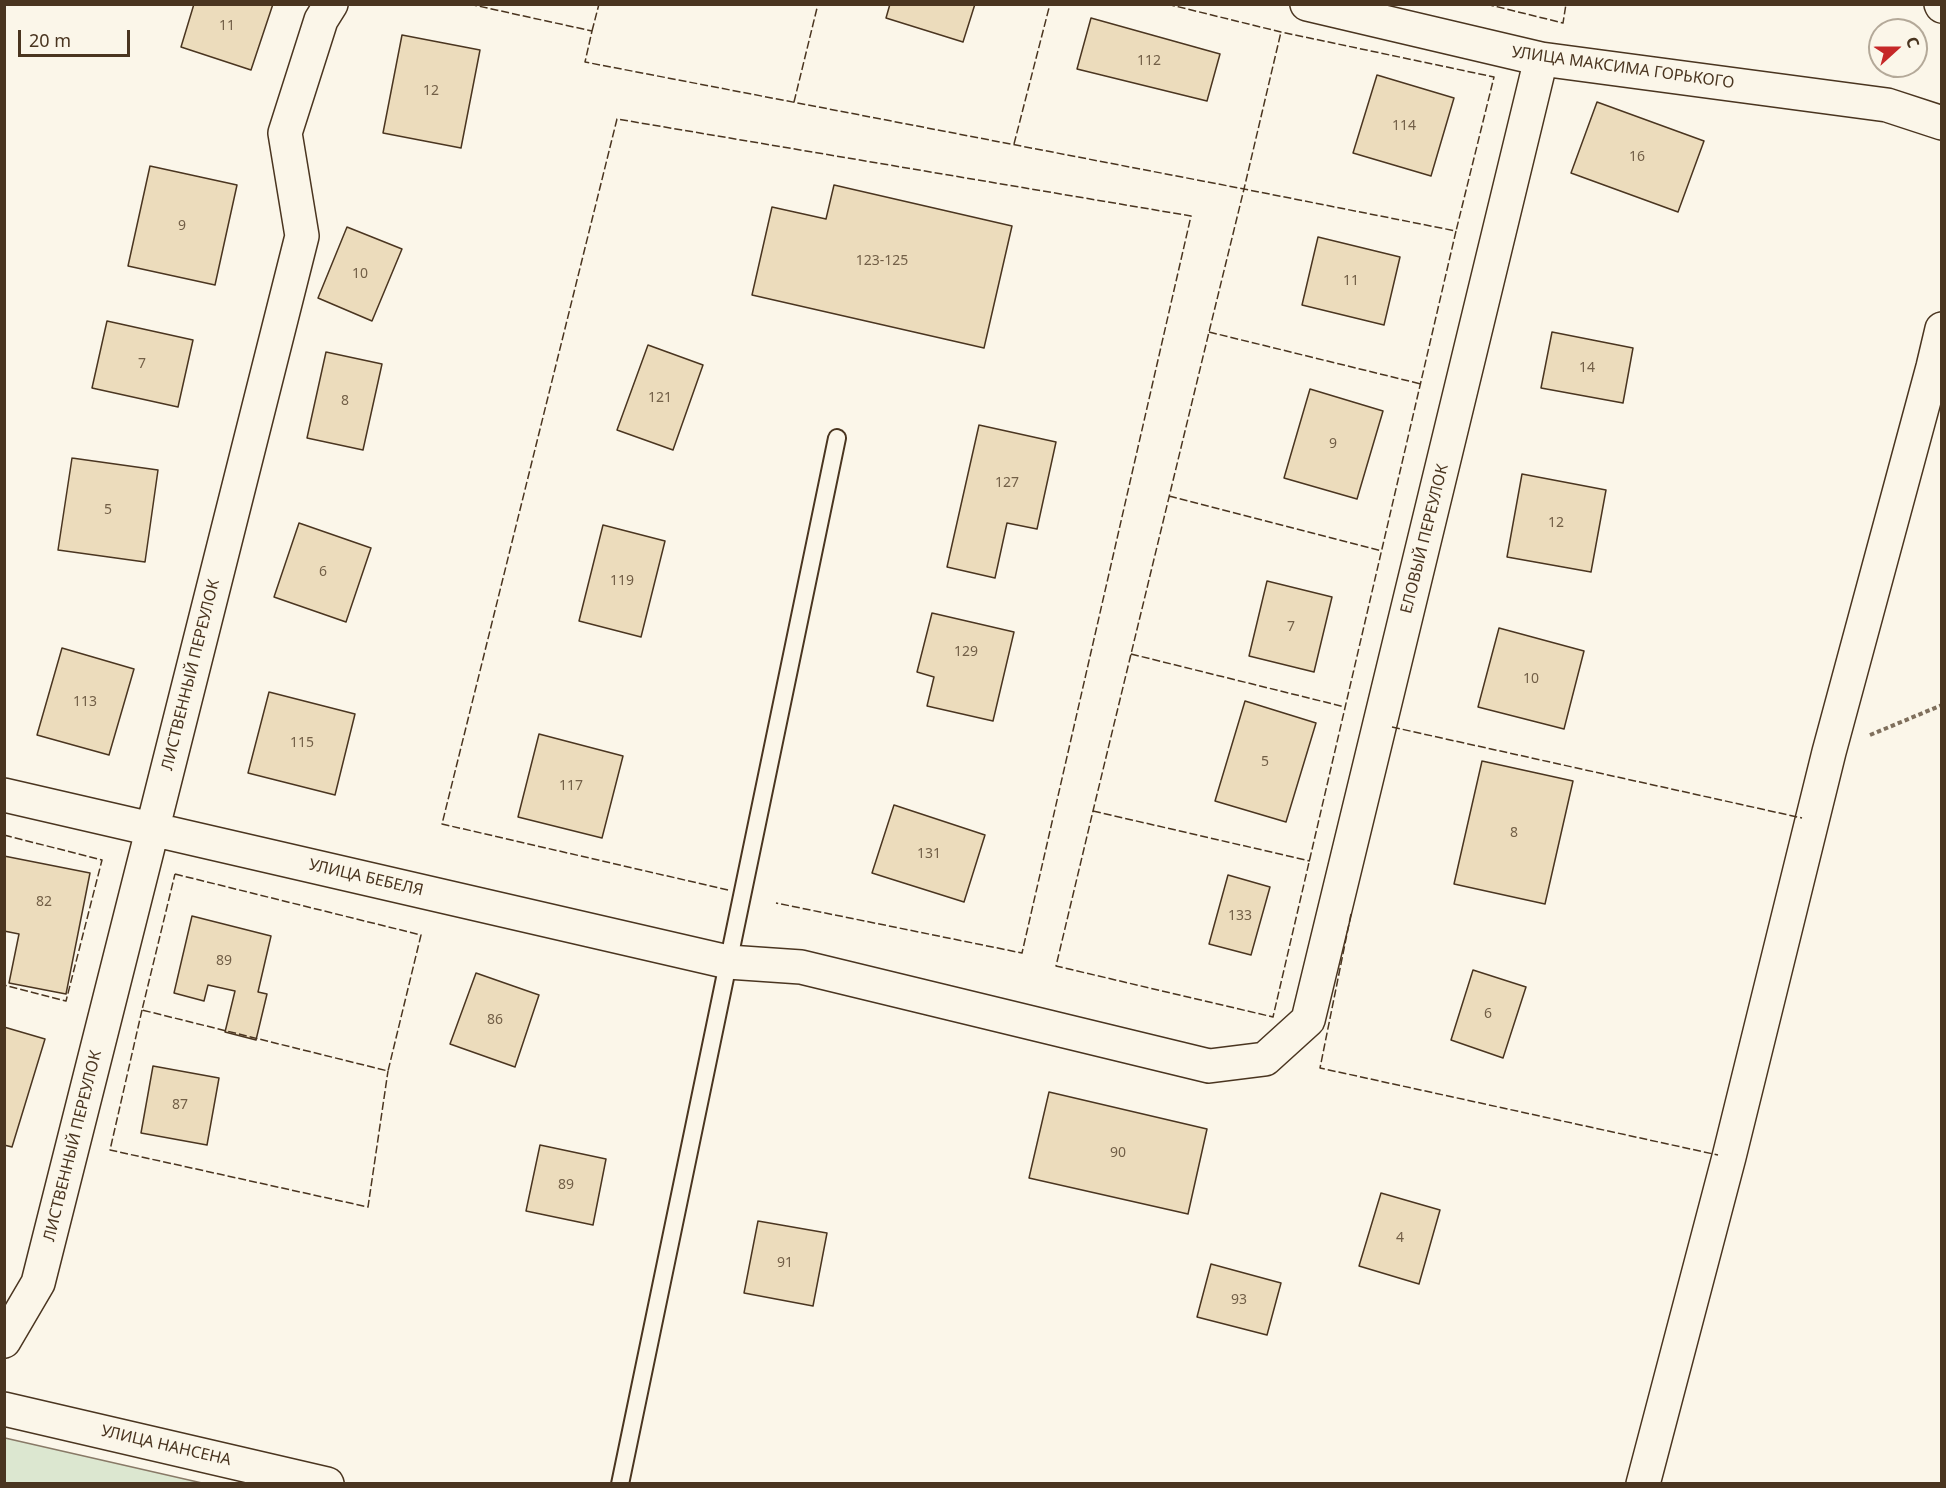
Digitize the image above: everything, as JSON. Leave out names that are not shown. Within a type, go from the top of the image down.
[{"type":"street","name":"ЛИСТВЕННЫЙ ПЕРЕУЛОК","points":[[4,1341],[38,1283],[302,236],[285,133],[321,20],[331,4]]},
{"type":"street","name":"УЛИЦА МАКСИМА ГОРЬКОГО","points":[[1306,4],[1541,59],[1887,105],[1941,123]]},
{"type":"street","name":"ЕЛОВЫЙ ПЕРЕУЛОК","points":[[1308,1020],[1541,59]]},
{"type":"street","points":[[1643,1484],[1729,1157],[1829,752],[1930,378],[1941,328]]},
{"type":"street","name":"УЛИЦА БЕБЕЛЯ","points":[[4,795],[728,962],[801,968],[1209,1066],[1265,1059],[1308,1020]]},
{"type":"street","name":"УЛИЦА НАНСЕНА","points":[[4,1409],[327,1484]]},
{"type":"lane","points":[[620,1484],[837,438]]},
{"type":"path","points":[[1829,752],[1941,705]]},
{"type":"green space","points":[[5,1438],[202,1483],[5,1483]]},
{"type":"building","points":[[194,4],[273,4],[251,70],[181,47]]},
{"type":"building","points":[[890,4],[975,4],[963,42],[886,18]]},
{"type":"building","points":[[1091,18],[1220,54],[1207,101],[1077,69]]},
{"type":"building","points":[[402,35],[480,50],[461,148],[383,133]]},
{"type":"building","points":[[1377,75],[1454,98],[1431,176],[1353,153]]},
{"type":"building","points":[[1597,102],[1704,141],[1678,212],[1571,173]]},
{"type":"building","points":[[150,166],[237,185],[215,285],[128,266]]},
{"type":"building","points":[[834,185],[1012,226],[984,348],[752,295],[772,207],[826,219]]},
{"type":"building","points":[[347,227],[402,249],[372,321],[318,298]]},
{"type":"building","points":[[1318,237],[1400,257],[1384,325],[1302,305]]},
{"type":"building","points":[[107,321],[193,340],[178,407],[92,388]]},
{"type":"building","points":[[1552,332],[1633,348],[1623,403],[1541,388]]},
{"type":"building","points":[[648,345],[703,365],[673,450],[617,430]]},
{"type":"building","points":[[326,352],[382,364],[363,450],[307,438]]},
{"type":"building","points":[[1310,389],[1383,411],[1357,499],[1284,478]]},
{"type":"building","points":[[979,425],[1056,442],[1037,529],[1007,523],[995,578],[947,567]]},
{"type":"building","points":[[72,458],[158,470],[145,562],[58,550]]},
{"type":"building","points":[[1522,474],[1606,490],[1591,572],[1507,557]]},
{"type":"building","points":[[299,523],[371,548],[346,622],[274,597]]},
{"type":"building","points":[[603,525],[665,541],[641,637],[579,621]]},
{"type":"building","points":[[1267,581],[1332,597],[1314,672],[1249,656]]},
{"type":"building","points":[[932,613],[1014,632],[993,721],[927,706],[934,677],[917,672]]},
{"type":"building","points":[[1499,628],[1584,651],[1564,729],[1478,707]]},
{"type":"building","points":[[62,648],[134,669],[109,755],[37,735]]},
{"type":"building","points":[[269,692],[355,714],[335,795],[248,773]]},
{"type":"building","points":[[1245,701],[1316,723],[1286,822],[1215,801]]},
{"type":"building","points":[[539,734],[623,756],[602,838],[518,817]]},
{"type":"building","points":[[1482,761],[1573,781],[1545,904],[1454,884]]},
{"type":"building","points":[[894,805],[985,835],[964,902],[872,873]]},
{"type":"building","points":[[4,856],[90,873],[66,994],[9,983],[19,934],[4,931]]},
{"type":"building","points":[[1228,875],[1270,887],[1251,955],[1209,944]]},
{"type":"building","points":[[192,916],[271,936],[258,992],[267,994],[256,1040],[225,1032],[235,991],[208,985],[204,1001],[174,993]]},
{"type":"building","points":[[1473,970],[1526,987],[1503,1058],[1451,1040]]},
{"type":"building","points":[[476,973],[539,995],[515,1067],[450,1044]]},
{"type":"building","points":[[4,1027],[45,1039],[12,1147],[4,1145]]},
{"type":"building","points":[[153,1066],[219,1078],[207,1145],[141,1133]]},
{"type":"building","points":[[1049,1092],[1207,1129],[1188,1214],[1029,1178]]},
{"type":"building","points":[[540,1145],[606,1159],[593,1225],[526,1211]]},
{"type":"building","points":[[1381,1193],[1440,1210],[1419,1284],[1359,1266]]},
{"type":"building","points":[[758,1221],[827,1233],[813,1306],[744,1293]]},
{"type":"building","points":[[1211,1264],[1281,1283],[1267,1335],[1197,1317]]},
{"type":"fence","points":[[469,4],[592,31],[585,62],[1244,189],[1456,231],[1273,1017],[1056,966],[1244,189],[1281,32]]},
{"type":"fence","points":[[592,31],[599,4]]},
{"type":"fence","points":[[794,102],[818,4]]},
{"type":"fence","points":[[1014,144],[1050,4]]},
{"type":"fence","points":[[1167,4],[1281,32],[1494,77],[1456,231]]},
{"type":"fence","points":[[1486,4],[1563,23],[1566,4]]},
{"type":"fence","points":[[728,890],[442,824],[617,119],[1191,216],[1022,953],[776,903]]},
{"type":"fence","points":[[1209,332],[1421,384]]},
{"type":"fence","points":[[1169,496],[1382,551]]},
{"type":"fence","points":[[1131,654],[1345,707]]},
{"type":"fence","points":[[1392,727],[1802,818]]},
{"type":"fence","points":[[1093,811],[1310,861]]},
{"type":"fence","points":[[4,835],[102,860],[66,1001],[4,985]]},
{"type":"fence","points":[[175,874],[421,935],[388,1071],[142,1010],[175,874]]},
{"type":"fence","points":[[1351,914],[1320,1068],[1718,1155]]},
{"type":"fence","points":[[142,1010],[110,1150],[368,1207],[388,1071]]}]
